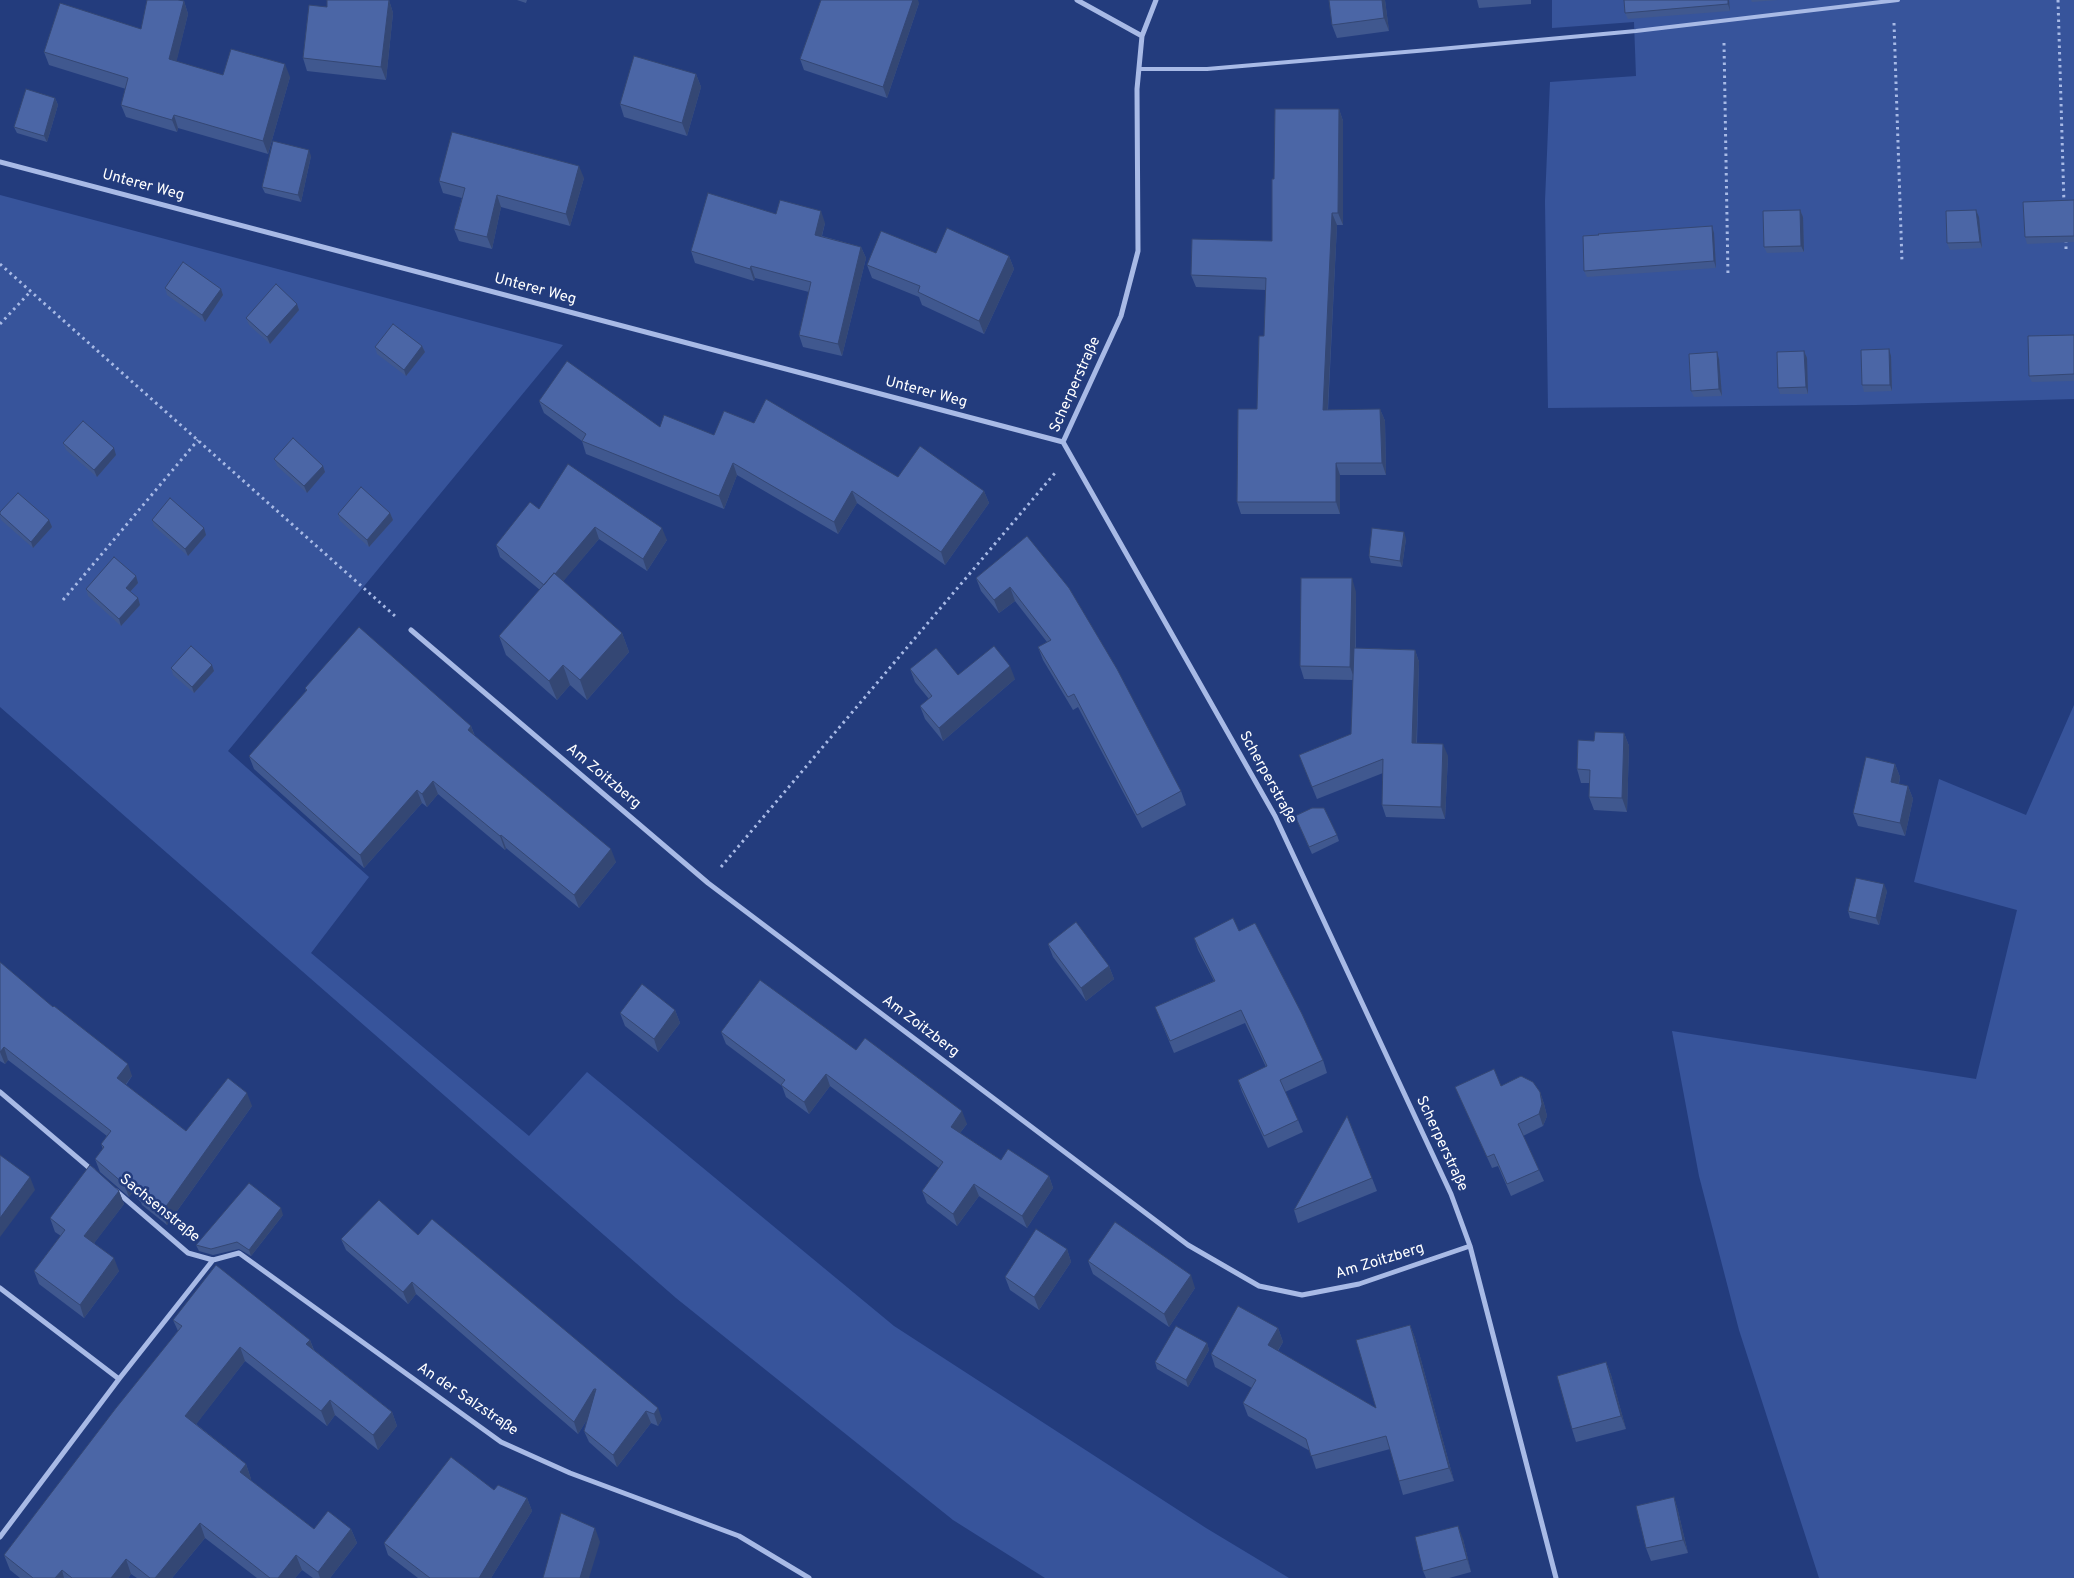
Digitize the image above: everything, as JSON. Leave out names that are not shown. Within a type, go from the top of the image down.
[{"type":"street","points":[[1077,0],[1142,36]]},
{"type":"street","name":"Scherperstraße","points":[[1156,0],[1142,36],[1137,89],[1138,251],[1122,316],[1063,442],[1275,816],[1451,1194],[1470,1246],[1556,1578]]},
{"type":"street","name":"Unterer Weg","points":[[0,162],[1063,442]]},
{"type":"street","name":"Am Zoitzberg","points":[[411,630],[708,883],[1188,1245],[1259,1286],[1302,1294],[1359,1284],[1470,1246]]},
{"type":"street","name":"Sachsenstraße","points":[[0,1092],[98,1176]]},
{"type":"street","name":"Sachsenstraße","points":[[113,1188],[188,1253],[213,1260]]},
{"type":"street","name":"An der Salzstraße","points":[[213,1260],[239,1253],[501,1442],[570,1473],[739,1536],[809,1578]]},
{"type":"street","points":[[0,1537],[213,1260]]},
{"type":"street","points":[[0,1288],[119,1380]]},
{"type":"lane","points":[[1139,69],[1207,69],[1626,32],[1898,0]]},
{"type":"path","points":[[2058,0],[2065,213]]},
{"type":"path","points":[[1893,1],[1902,262]]},
{"type":"path","points":[[1724,21],[1728,277]]},
{"type":"path","points":[[2065,232],[2066,252]]},
{"type":"path","points":[[0,264],[411,630]]},
{"type":"path","points":[[0,324],[30,291]]},
{"type":"path","points":[[63,600],[198,440]]},
{"type":"path","points":[[708,883],[1070,455]]},
{"type":"shaded area","points":[[1552,0],[2074,0],[2074,399],[1856,405],[1548,408],[1545,201],[1550,82],[1636,76],[1634,22],[1552,28]]},
{"type":"shaded area","points":[[0,195],[563,345],[228,751],[369,877],[311,953],[529,1136],[587,1072],[894,1326],[1206,1528],[1289,1578],[1045,1578],[953,1520],[676,1298],[0,707]]},
{"type":"shaded area","points":[[2074,705],[2074,1578],[1819,1578],[1739,1330],[1699,1176],[1672,1031],[1976,1079],[2017,910],[1914,882],[1939,779],[2026,815]]},
{"type":"building","points":[[147,0],[184,1],[169,59],[223,75],[231,49],[285,64],[263,141],[174,115],[172,120],[121,105],[128,78],[44,52],[60,3],[141,29]]},
{"type":"building","points":[[327,0],[389,0],[381,67],[303,58],[309,5],[327,7]]},
{"type":"building","points":[[821,0],[913,0],[883,87],[800,59]]},
{"type":"building","points":[[1329,0],[1382,0],[1384,18],[1332,25]]},
{"type":"building","points":[[1624,0],[1728,0],[1728,4],[1625,13]]},
{"type":"building","points":[[634,56],[696,74],[682,123],[620,104]]},
{"type":"building","points":[[26,89],[55,98],[44,136],[14,127]]},
{"type":"building","points":[[1275,109],[1339,109],[1338,213],[1332,213],[1323,410],[1380,409],[1382,463],[1336,463],[1336,502],[1237,502],[1238,409],[1257,409],[1259,336],[1264,336],[1266,278],[1191,275],[1192,239],[1272,241]]},
{"type":"building","points":[[452,132],[579,166],[566,214],[497,195],[487,237],[454,229],[465,188],[439,181]]},
{"type":"building","points":[[273,141],[309,150],[298,195],[262,187]]},
{"type":"building","points":[[708,193],[776,214],[780,200],[821,211],[815,235],[861,247],[838,344],[799,335],[811,282],[751,266],[750,269],[691,251]]},
{"type":"building","points":[[2074,200],[2074,236],[2025,237],[2023,202]]},
{"type":"building","points":[[1800,210],[1801,246],[1764,247],[1763,211]]},
{"type":"building","points":[[1976,210],[1980,242],[1947,243],[1946,211]]},
{"type":"building","points":[[1712,226],[1714,261],[1584,271],[1583,236]]},
{"type":"building","points":[[947,228],[1009,256],[979,321],[918,292],[920,286],[867,265],[881,231],[936,253]]},
{"type":"building","points":[[183,262],[221,289],[202,315],[165,288]]},
{"type":"building","points":[[276,284],[297,304],[267,337],[246,318]]},
{"type":"building","points":[[393,324],[422,346],[404,370],[375,347]]},
{"type":"building","points":[[2074,335],[2074,374],[2029,376],[2028,336]]},
{"type":"building","points":[[1889,349],[1890,385],[1862,385],[1861,350]]},
{"type":"building","points":[[1804,351],[1806,387],[1778,388],[1777,352]]},
{"type":"building","points":[[1717,352],[1719,389],[1691,391],[1689,354]]},
{"type":"building","points":[[567,361],[660,427],[664,415],[714,435],[724,411],[754,423],[766,399],[898,477],[920,446],[984,491],[941,552],[852,491],[834,522],[733,463],[719,496],[582,441],[586,434],[539,401]]},
{"type":"building","points":[[83,421],[114,448],[94,470],[63,443]]},
{"type":"building","points":[[293,438],[323,466],[304,486],[274,459]]},
{"type":"building","points":[[568,464],[662,528],[643,559],[595,527],[544,585],[496,545],[530,502],[539,509]]},
{"type":"building","points":[[361,487],[390,513],[367,540],[338,514]]},
{"type":"building","points":[[18,493],[49,520],[31,542],[0,514]]},
{"type":"building","points":[[170,498],[204,528],[185,549],[152,520]]},
{"type":"building","points":[[1372,528],[1404,532],[1400,561],[1369,556]]},
{"type":"building","points":[[1027,536],[1069,588],[1117,669],[1181,791],[1137,815],[1074,694],[1068,697],[1038,647],[1051,640],[1010,587],[994,600],[976,578]]},
{"type":"building","points":[[114,557],[136,576],[126,588],[138,598],[119,619],[86,589]]},
{"type":"building","points":[[554,573],[622,633],[580,680],[563,665],[549,681],[499,636]]},
{"type":"building","points":[[1301,578],[1352,578],[1350,667],[1300,666]]},
{"type":"building","points":[[359,627],[471,726],[468,730],[611,849],[574,895],[433,781],[422,794],[417,790],[360,855],[249,756],[307,690],[305,688]]},
{"type":"building","points":[[191,646],[212,665],[192,687],[171,668]]},
{"type":"building","points":[[994,646],[1010,666],[939,728],[920,706],[932,696],[910,669],[936,648],[958,675]]},
{"type":"building","points":[[1354,648],[1415,650],[1412,743],[1443,744],[1441,807],[1382,805],[1383,759],[1312,787],[1299,755],[1351,734]]},
{"type":"building","points":[[1595,732],[1624,733],[1622,798],[1589,797],[1590,770],[1577,769],[1578,740],[1594,741]]},
{"type":"building","points":[[1866,757],[1895,764],[1891,782],[1908,786],[1900,823],[1853,813]]},
{"type":"building","points":[[1312,808],[1324,808],[1337,835],[1309,847],[1295,816]]},
{"type":"building","points":[[1856,878],[1884,884],[1876,918],[1848,911]]},
{"type":"building","points":[[1233,918],[1239,931],[1255,923],[1302,1014],[1323,1060],[1280,1080],[1298,1120],[1264,1136],[1238,1080],[1267,1066],[1241,1010],[1170,1041],[1155,1007],[1215,981],[1194,938]]},
{"type":"building","points":[[1076,922],[1109,966],[1081,988],[1048,944]]},
{"type":"building","points":[[0,962],[53,1007],[128,1064],[117,1078],[186,1131],[228,1078],[247,1093],[162,1212],[138,1193],[139,1191],[127,1181],[124,1184],[95,1159],[104,1147],[101,1144],[111,1131],[4,1047],[0,1052]]},
{"type":"building","points":[[760,980],[856,1050],[865,1038],[962,1111],[951,1127],[1001,1160],[1008,1149],[1049,1176],[1022,1216],[974,1184],[953,1214],[922,1191],[943,1162],[826,1074],[804,1102],[781,1085],[785,1080],[721,1032]]},
{"type":"building","points":[[642,984],[675,1010],[654,1039],[620,1013]]},
{"type":"building","points":[[1494,1069],[1501,1086],[1521,1076],[1533,1082],[1540,1092],[1542,1104],[1539,1114],[1518,1124],[1539,1170],[1507,1184],[1494,1154],[1487,1157],[1455,1087]]},
{"type":"building","points":[[1347,1116],[1372,1178],[1294,1210]]},
{"type":"building","points":[[0,1155],[30,1177],[0,1218]]},
{"type":"building","points":[[90,1165],[119,1191],[84,1236],[114,1258],[80,1305],[34,1271],[65,1230],[50,1218]]},
{"type":"building","points":[[249,1183],[281,1208],[249,1250],[237,1242],[211,1249],[196,1245]]},
{"type":"building","points":[[379,1200],[418,1235],[432,1219],[658,1408],[654,1414],[646,1411],[613,1455],[584,1431],[596,1389],[594,1389],[574,1422],[412,1282],[403,1292],[341,1239]]},
{"type":"building","points":[[1115,1222],[1191,1275],[1164,1314],[1088,1261]]},
{"type":"building","points":[[1036,1229],[1067,1249],[1034,1297],[1005,1277]]},
{"type":"building","points":[[216,1265],[310,1340],[306,1344],[392,1412],[373,1435],[330,1400],[321,1411],[240,1347],[185,1416],[246,1464],[240,1472],[314,1529],[328,1511],[351,1529],[318,1572],[296,1555],[278,1578],[270,1578],[200,1523],[155,1578],[150,1578],[126,1559],[111,1578],[72,1578],[62,1570],[55,1578],[33,1578],[4,1555],[116,1408],[182,1326],[173,1320]]},
{"type":"building","points":[[1238,1306],[1278,1328],[1268,1345],[1376,1408],[1356,1340],[1410,1325],[1449,1468],[1399,1481],[1386,1436],[1311,1456],[1306,1439],[1243,1403],[1256,1380],[1211,1354]]},
{"type":"building","points":[[1176,1326],[1207,1343],[1186,1380],[1155,1362]]},
{"type":"building","points":[[1606,1362],[1621,1416],[1572,1429],[1557,1376]]},
{"type":"building","points":[[451,1457],[494,1490],[498,1485],[527,1498],[479,1578],[430,1578],[384,1543]]},
{"type":"building","points":[[1674,1497],[1683,1540],[1646,1548],[1636,1506]]},
{"type":"building","points":[[561,1513],[595,1528],[580,1578],[543,1578]]},
{"type":"building","points":[[1458,1526],[1467,1559],[1423,1571],[1415,1537]]}]
